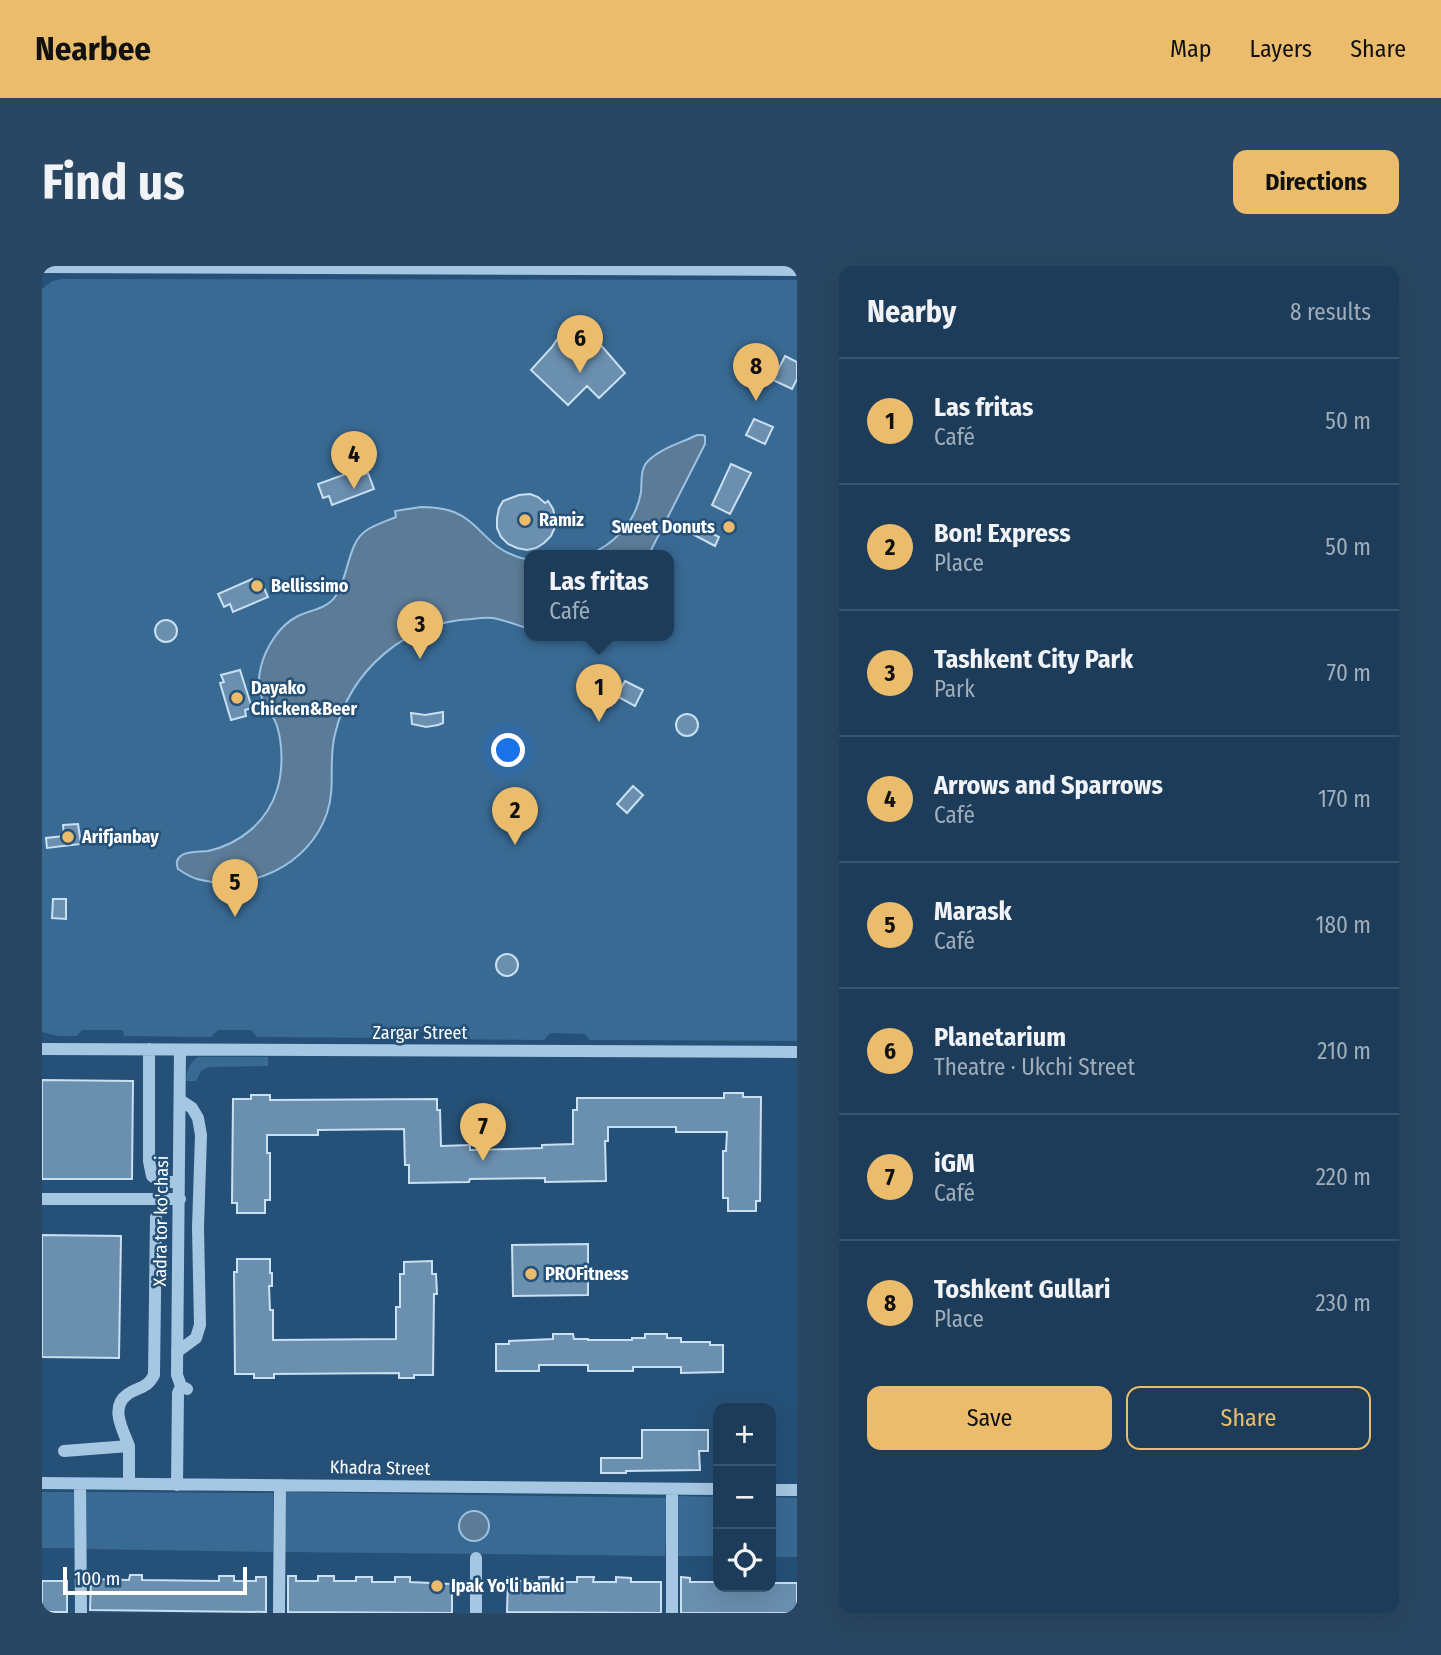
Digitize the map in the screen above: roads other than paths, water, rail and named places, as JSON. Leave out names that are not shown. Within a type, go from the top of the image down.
[{"type":"street","points":[[42,267],[797,270]]},
{"type":"street","name":"Zargar Street","points":[[42,1049],[797,1052]]},
{"type":"street","points":[[149,1049],[149,1161],[152,1176],[161,1182],[179,1182]]},
{"type":"street","name":"Xadra tor ko'chasi","points":[[177,1485],[177,1393],[184,1388],[177,1375],[180,1050]]},
{"type":"street","points":[[177,1352],[196,1338],[200,1325],[198,1228],[201,1135],[198,1118],[192,1108],[180,1100]]},
{"type":"street","points":[[42,1199],[180,1199]]},
{"type":"street","points":[[129,1484],[129,1446],[118,1417],[119,1404],[127,1394],[140,1390],[150,1382],[154,1375],[156,1217]]},
{"type":"street","points":[[64,1451],[129,1446]]},
{"type":"street","name":"Khadra Street","points":[[42,1483],[713,1489]]},
{"type":"street","points":[[80,1484],[81,1613]]},
{"type":"street","points":[[279,1613],[280,1485]]},
{"type":"street","points":[[672,1489],[672,1613]]},
{"type":"street","points":[[776,1490],[797,1490]]},
{"type":"street","points":[[476,1559],[476,1613]]},
{"type":"place","name":"Planetarium","points":[[580,373]]},
{"type":"place","name":"Toshkent Gullari","points":[[756,401]]},
{"type":"place","name":"Arrows and Sparrows","points":[[354,489]]},
{"type":"place","name":"Ramiz","points":[[525,520]]},
{"type":"place","name":"Sweet Donuts","points":[[729,527]]},
{"type":"place","name":"Bellissimo","points":[[257,586]]},
{"type":"place","name":"Tashkent City Park","points":[[420,659]]},
{"type":"place","name":"Dayako Chicken&Beer","points":[[237,698]]},
{"type":"place","name":"Las fritas","points":[[599,722]]},
{"type":"place","name":"Arifjanbay","points":[[68,837]]},
{"type":"place","name":"Bon! Express","points":[[515,845]]},
{"type":"place","name":"Marask","points":[[235,917]]},
{"type":"place","name":"iGM","points":[[483,1161]]},
{"type":"place","name":"PROFitness","points":[[531,1274]]},
{"type":"place","name":"Ipak Yo'li banki","points":[[437,1586]]}]
